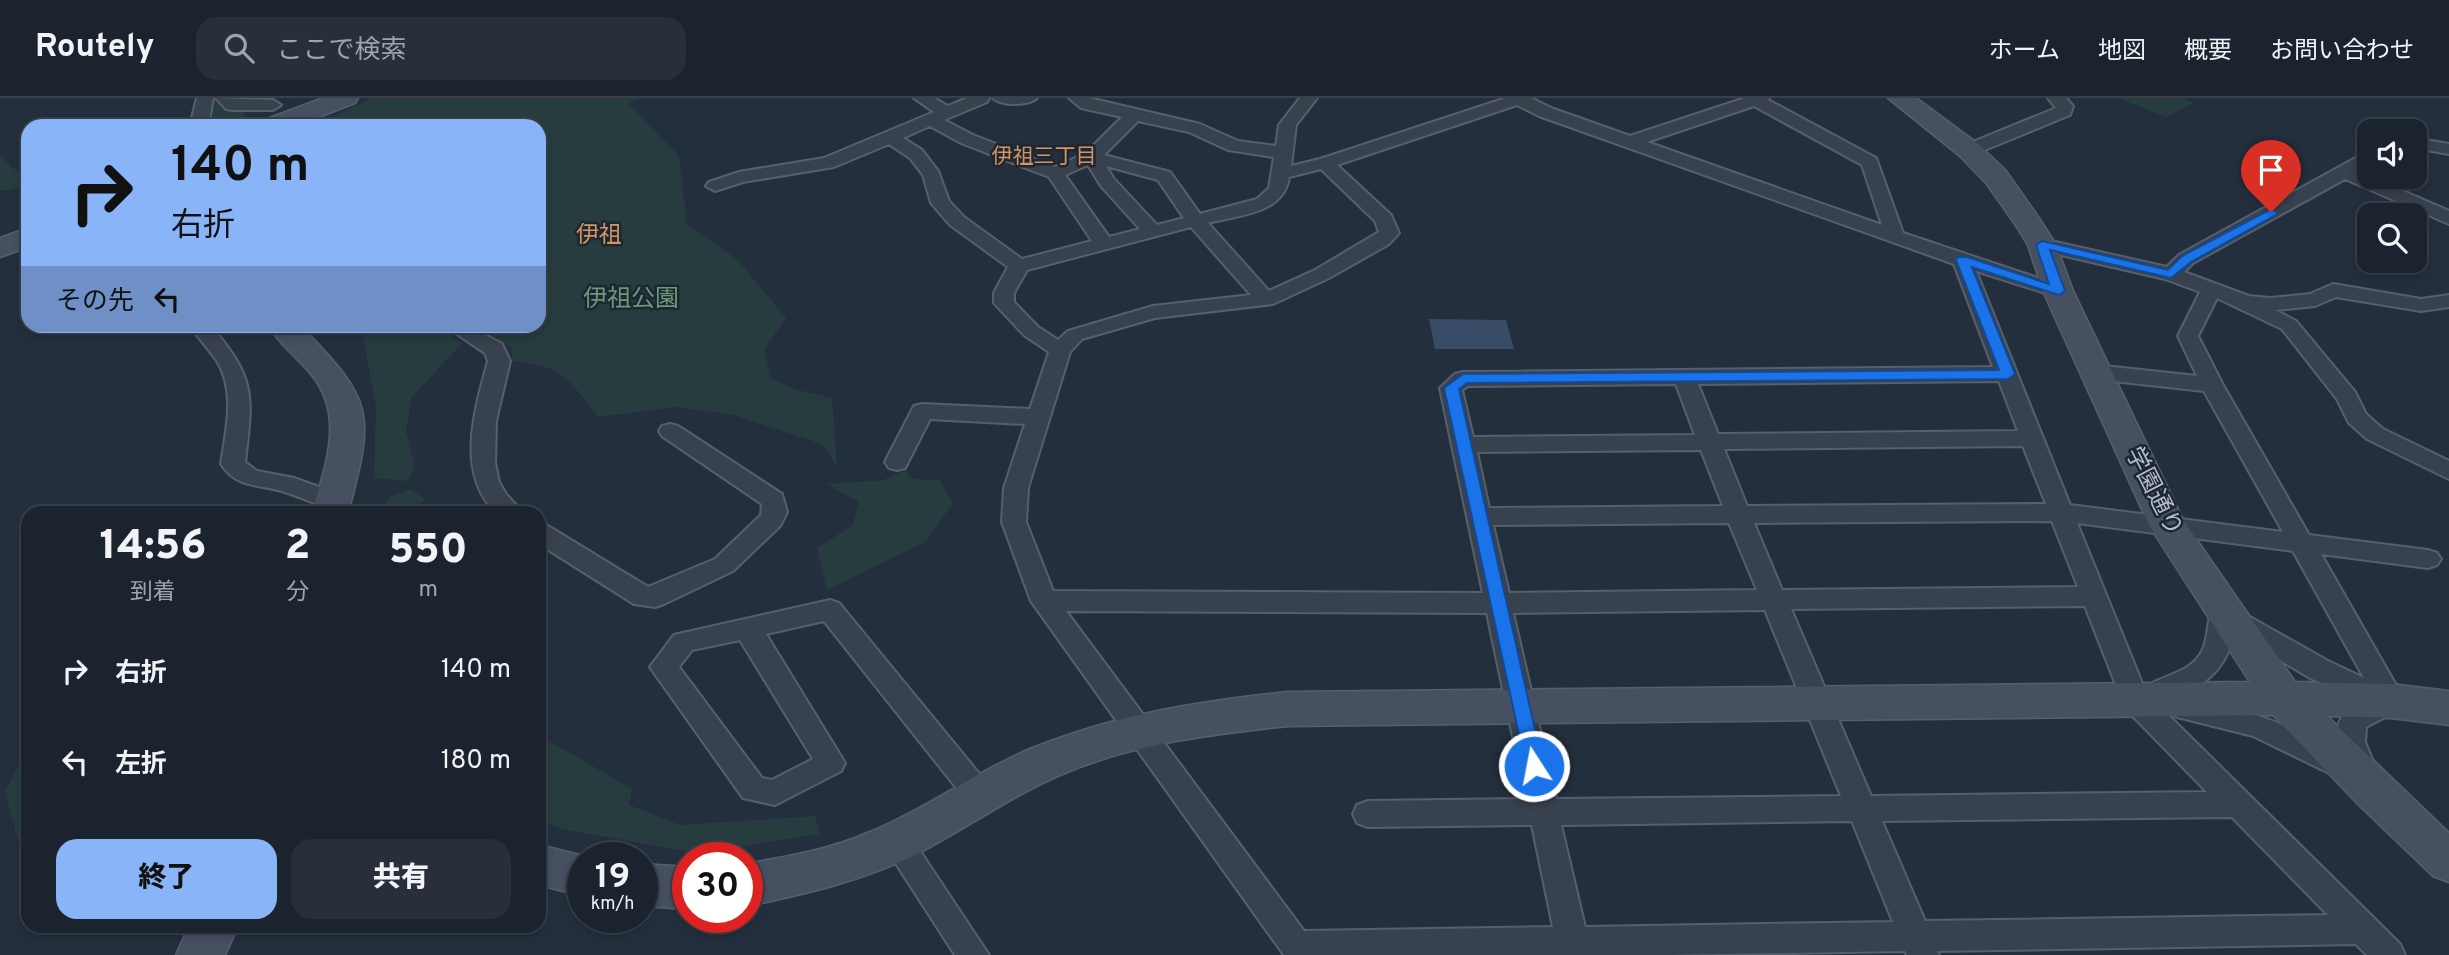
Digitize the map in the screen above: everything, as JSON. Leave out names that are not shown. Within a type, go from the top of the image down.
[{"type":"main road","points":[[0,248],[21,240]]},
{"type":"street","points":[[200,119],[205,98]]},
{"type":"street","points":[[224,98],[232,104],[271,114],[346,98]]},
{"type":"street","points":[[922,98],[949,113]]},
{"type":"street","points":[[715,186],[739,177],[828,163],[981,98]]},
{"type":"street","points":[[1001,98],[1029,98]]},
{"type":"street","points":[[1077,98],[1087,104],[1194,128],[1234,146],[1285,153]]},
{"type":"street","points":[[1060,350],[1031,331],[1004,303],[1004,293],[1019,266],[1264,203],[1278,190],[1289,125],[1309,98]]},
{"type":"street","name":"学園通り","points":[[1900,98],[1969,150],[1996,177],[2042,245],[2059,291],[2166,524],[2283,698],[2375,792],[2449,862]]},
{"type":"street","points":[[1969,150],[2064,111],[2065,106],[2056,98]]},
{"type":"street","points":[[1282,173],[1325,163],[1519,99],[1545,112],[1962,260],[2059,291]]},
{"type":"street","points":[[1630,142],[1758,99],[1870,162],[1895,236]]},
{"type":"street","points":[[1055,173],[1092,157],[1134,115]]},
{"type":"street","points":[[931,120],[967,139],[1055,173],[1104,244]]},
{"type":"street","points":[[890,137],[916,154],[932,175],[940,203],[957,221],[1019,266]]},
{"type":"street","points":[[2427,145],[2449,149]]},
{"type":"street","points":[[1092,157],[1164,176],[1196,221],[1266,300]]},
{"type":"street","points":[[1092,157],[1107,182],[1153,232]]},
{"type":"street","points":[[1325,163],[1384,219],[1389,233],[1382,240],[1322,274],[1266,300],[1153,312],[1075,335],[1060,350],[1038,417],[1016,488],[1014,522],[1044,601],[1300,951],[1919,945],[2363,929]]},
{"type":"street","points":[[2171,274],[2186,259],[2357,164]]},
{"type":"street","points":[[2344,172],[2449,218]]},
{"type":"street","points":[[2042,245],[2171,274],[2242,301],[2289,325],[2347,397],[2357,418],[2375,434],[2449,471]]},
{"type":"street","points":[[1962,260],[2135,700],[2389,955]]},
{"type":"street","points":[[2211,289],[2188,336],[2212,385],[2391,701]]},
{"type":"street","points":[[2242,301],[2270,303],[2315,300],[2333,290],[2421,305],[2449,300]]},
{"type":"street","points":[[206,333],[222,352],[235,376],[239,403],[233,464],[245,477],[258,482],[277,482],[330,506]]},
{"type":"street","points":[[290,333],[336,385],[347,411],[345,450],[332,506]]},
{"type":"street","points":[[467,333],[494,349],[499,361],[488,401],[482,470],[488,487],[501,506]]},
{"type":"street","points":[[2095,372],[2212,385]]},
{"type":"street","points":[[1573,949],[1451,388],[1463,379],[2008,374]]},
{"type":"street","points":[[1684,377],[1738,515],[1919,945]]},
{"type":"street","points":[[897,462],[922,411],[1038,417]]},
{"type":"street","points":[[546,535],[643,597],[654,597],[724,565],[771,520],[775,512],[775,500],[670,431]]},
{"type":"street","points":[[1462,445],[2033,438]]},
{"type":"street","points":[[1480,517],[2061,512],[2428,559]]},
{"type":"street","points":[[1044,601],[1498,603],[2094,596]]},
{"type":"street","points":[[751,627],[754,641],[831,763],[775,793],[753,789],[664,667],[683,642],[737,631],[750,628],[763,625],[830,610],[980,796]]},
{"type":"street","points":[[2223,612],[2320,670],[2391,701]]},
{"type":"street","points":[[2135,700],[2189,682],[2206,667],[2222,639],[2223,612]]},
{"type":"street","points":[[763,882],[809,873],[897,842],[1044,762],[1139,729],[1212,716],[1288,709],[2283,698],[2391,701],[2449,708]]},
{"type":"street","points":[[2135,700],[2238,719],[2277,732],[2308,747],[2375,792]]},
{"type":"street","points":[[2375,792],[2359,764],[2351,742],[2352,722],[2364,713],[2391,701]]},
{"type":"street","points":[[1368,814],[2241,804]]},
{"type":"street","points":[[897,842],[973,955]]},
{"type":"street","points":[[546,867],[567,871]]},
{"type":"street","points":[[200,955],[211,933]]},
{"type":"green space","points":[[209,98],[219,98],[224,106],[246,112],[242,119],[205,119]]},
{"type":"green space","name":"伊祖公園","points":[[372,98],[645,98],[628,103],[679,156],[687,225],[737,259],[786,318],[764,350],[771,379],[798,390],[832,398],[837,467],[822,444],[734,415],[675,407],[599,417],[564,377],[544,367],[513,361],[511,347],[488,333],[546,333],[546,119],[327,119]]},
{"type":"green space","points":[[2118,98],[2182,98],[2193,103],[2166,117]]},
{"type":"green space","points":[[0,155],[12,168],[21,171],[21,184],[19,188],[0,191]]},
{"type":"green space","points":[[362,333],[447,333],[462,343],[411,398],[406,431],[415,468],[407,481],[374,478],[376,407]]},
{"type":"green space","points":[[905,470],[912,479],[939,480],[953,503],[925,542],[827,590],[817,548],[853,525],[859,502],[827,484],[884,480]]},
{"type":"green space","points":[[410,489],[425,499],[418,506],[384,506],[391,496]]},
{"type":"green space","points":[[546,739],[632,789],[629,805],[680,825],[815,816],[820,834],[763,843],[672,842],[672,849],[658,846],[658,842],[634,842],[546,824]]},
{"type":"green space","points":[[21,761],[21,840],[18,841],[5,791]]},
{"type":"water","points":[[1429,319],[1506,320],[1514,349],[1435,349]]},
{"type":"district","name":"伊祖三丁目","points":[[1044,157]]},
{"type":"district","name":"伊祖","points":[[599,236]]},
{"type":"route","points":[[1534,766],[1451,388],[1463,379],[2008,374],[1962,260],[2059,291],[2042,245],[2171,274],[2186,259],[2271,212]]}]
